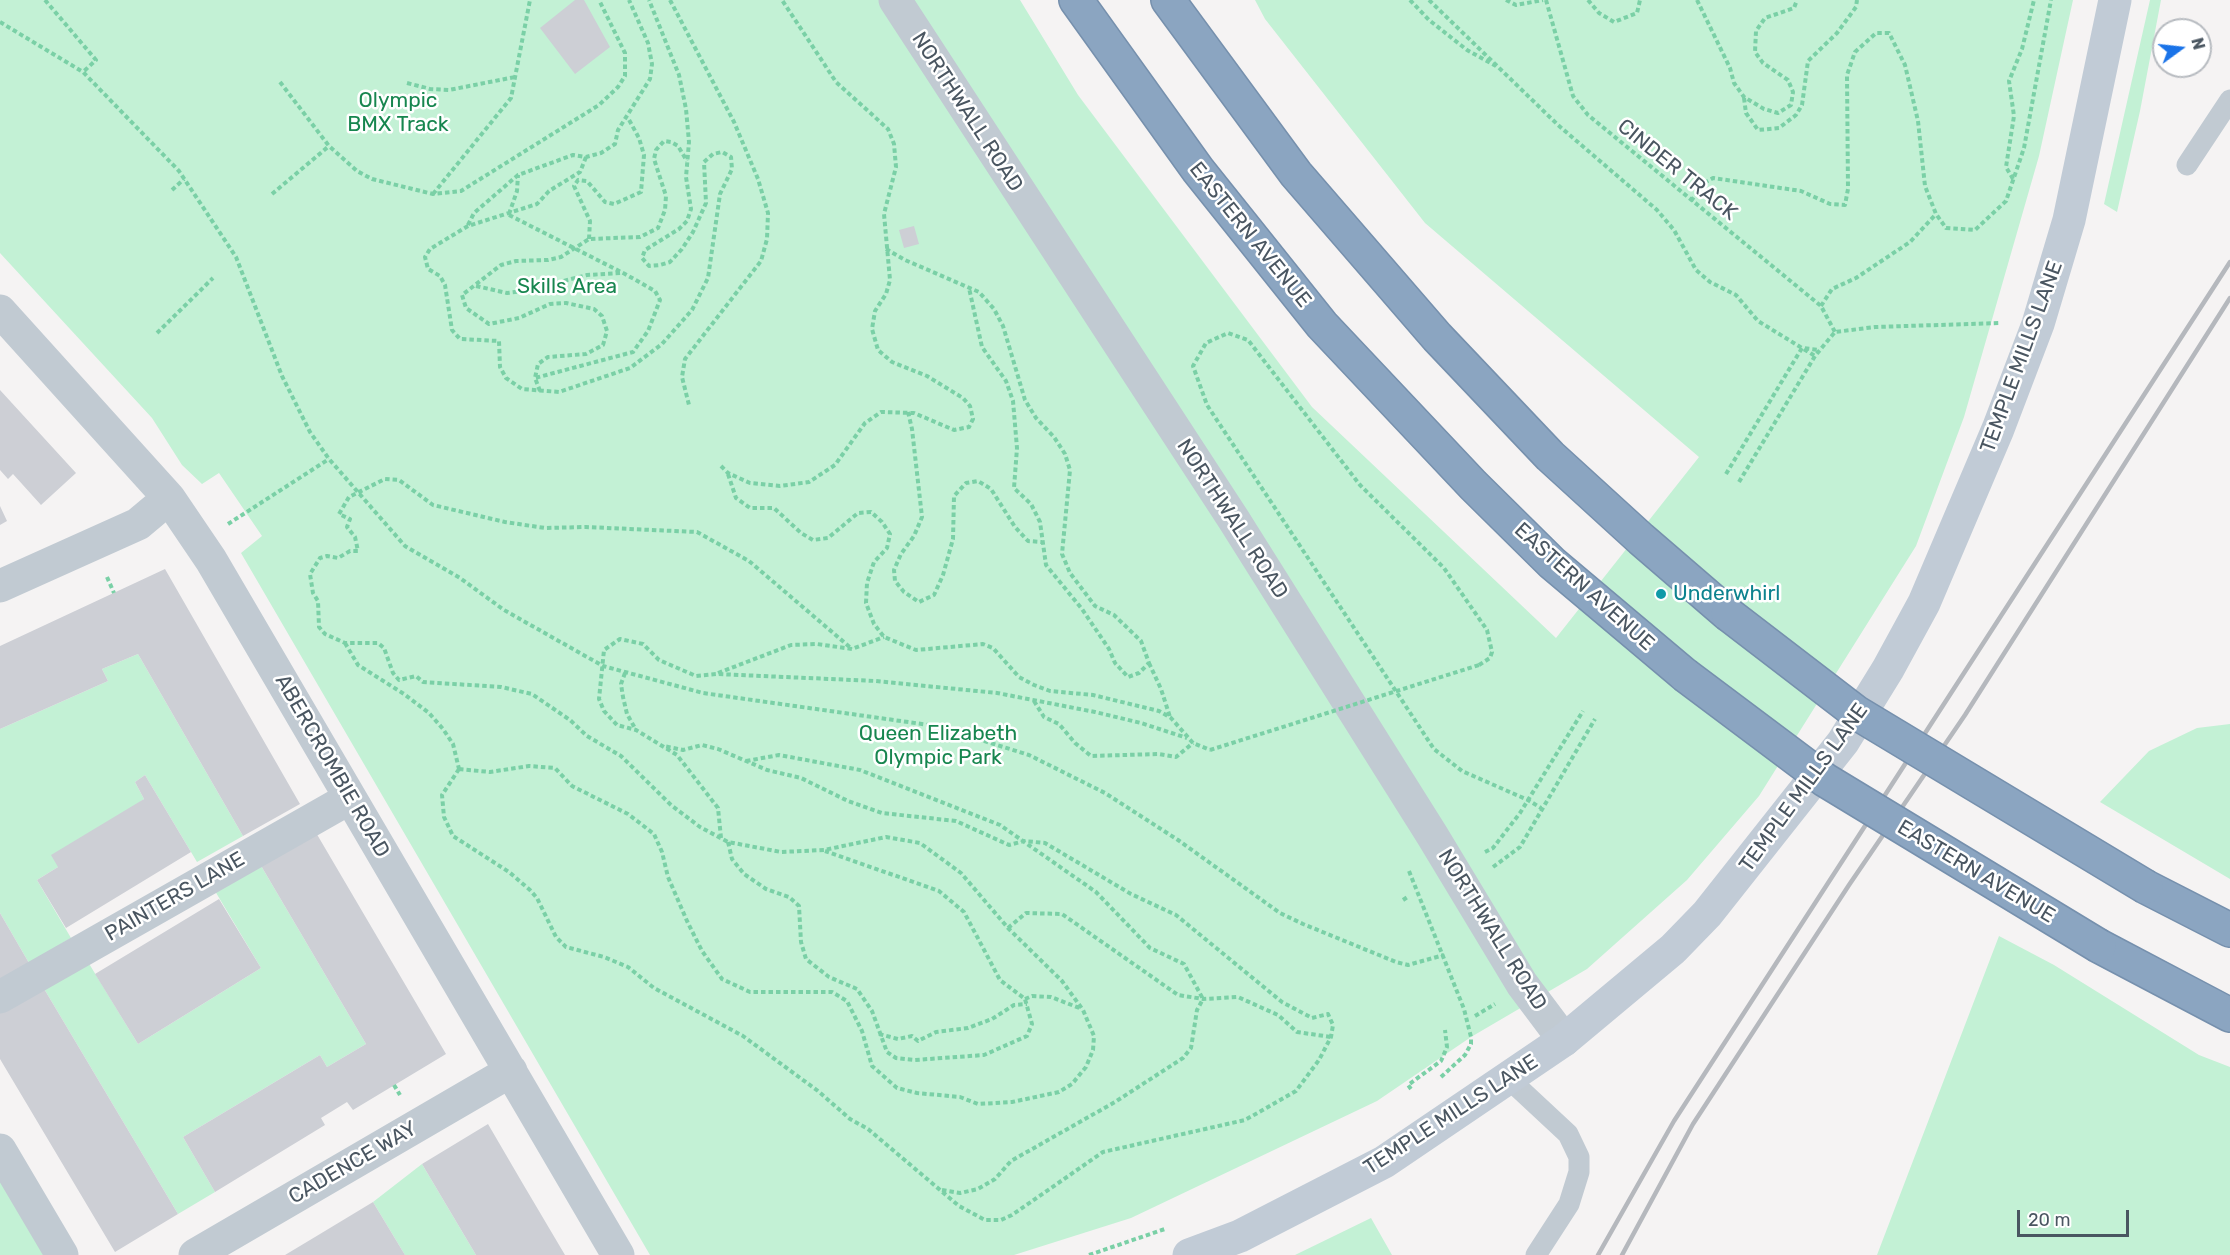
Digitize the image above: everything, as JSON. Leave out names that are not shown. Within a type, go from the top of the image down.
[{"type":"highway","name":"EASTERN AVENUE","points":[[1076,0],[1198,170],[1322,325],[1473,484],[1552,563],[1685,675],[1825,780],[2099,946],[2230,1015]]},
{"type":"highway","points":[[1168,0],[1296,174],[1437,337],[1550,456],[1641,539],[1728,614],[1857,713],[2146,887],[2230,930]]},
{"type":"street","name":"NORTHWALL ROAD","points":[[896,0],[1240,530],[1432,835],[1522,984],[1556,1029]]},
{"type":"street","name":"TEMPLE MILLS LANE","points":[[1189,1255],[1240,1236],[1384,1162],[1510,1080],[1556,1029],[1673,949],[1707,914],[1736,879],[1843,742],[1888,669],[1924,603],[1998,429],[2038,324],[2069,220],[2115,0]]},
{"type":"street","name":"ABERCROMBIE ROAD","points":[[0,311],[169,498],[211,560],[618,1255]]},
{"type":"street","points":[[0,586],[138,524],[169,498]]},
{"type":"street","name":"PAINTERS LANE","points":[[0,997],[350,798]]},
{"type":"street","name":"CADENCE WAY","points":[[195,1255],[511,1071]]},
{"type":"street","points":[[0,1150],[62,1255]]},
{"type":"lane","points":[[2187,165],[2230,100]]},
{"type":"lane","points":[[1510,1080],[1568,1134],[1575,1144],[1579,1157],[1579,1172],[1569,1204],[1536,1255]]},
{"type":"path","points":[[45,0],[96,60],[83,72]]},
{"type":"path","points":[[433,194],[511,98],[530,0]]},
{"type":"path","points":[[280,82],[341,159],[372,179],[433,194],[452,193],[471,186],[599,105],[618,87],[624,76],[625,53],[599,0]]},
{"type":"path","points":[[468,226],[474,213],[518,175],[573,155],[586,157],[601,153],[615,144],[618,130],[650,79],[652,64],[644,32],[629,0]]},
{"type":"path","points":[[586,157],[580,172],[549,191],[537,204],[509,215],[468,226],[430,249],[425,257],[428,270],[440,276],[445,285],[452,330],[460,339],[499,341],[500,367],[506,378],[522,388],[540,392],[559,392],[630,368],[662,344],[692,310],[708,278],[720,194],[732,170],[731,157],[722,152],[713,154],[704,162],[706,203],[682,249],[670,262],[660,265],[649,266],[642,258],[645,250],[671,236],[687,221],[691,210],[686,177],[688,162],[686,110],[679,75],[650,0]]},
{"type":"path","points":[[670,0],[734,122],[758,179],[768,213],[767,239],[761,261],[685,359],[682,377],[689,405]]},
{"type":"path","points":[[721,466],[728,473],[750,483],[780,486],[809,482],[835,465],[865,423],[880,412],[908,412],[954,430],[969,427],[974,419],[970,406],[963,398],[927,376],[892,362],[878,350],[872,329],[875,311],[886,294],[890,280],[884,214],[896,167],[894,144],[888,129],[836,82],[782,0]]},
{"type":"path","points":[[1410,0],[1429,20],[1467,50],[1497,66]]},
{"type":"path","points":[[1430,0],[1558,125],[1657,210],[1674,230],[1696,270],[1710,282],[1736,295],[1758,321],[1815,356]]},
{"type":"path","points":[[1506,0],[1516,5],[1544,0]]},
{"type":"path","name":"CINDER TRACK","points":[[1544,0],[1573,96],[1588,115],[1616,141],[1821,306],[1835,332]]},
{"type":"path","points":[[1588,0],[1599,13],[1614,22],[1637,13],[1640,0]]},
{"type":"path","points":[[1697,0],[1730,68],[1734,83],[1744,97],[1764,109],[1778,113],[1791,105],[1793,92],[1788,80],[1763,63],[1755,52],[1756,31],[1766,18],[1794,8],[1797,0]]},
{"type":"path","points":[[1744,97],[1746,113],[1758,129],[1779,128],[1797,115],[1802,105],[1808,61],[1837,33],[1856,7],[1857,0]]},
{"type":"path","points":[[2014,180],[2006,167],[2014,116],[2009,81],[2022,49],[2034,0]]},
{"type":"path","points":[[1691,201],[1704,183],[1713,178],[1801,191],[1830,204],[1845,205],[1848,189],[1847,75],[1855,52],[1876,33],[1889,33],[1905,65],[1918,121],[1925,186],[1936,214],[1946,228],[1975,230],[2006,201],[2014,180],[2034,106],[2051,0]]},
{"type":"path","points":[[0,22],[83,72],[184,179],[236,257],[282,376],[310,432],[328,459],[405,546],[460,578],[504,610],[603,666],[625,673],[703,693],[936,726],[1029,755],[1105,793],[1178,840],[1280,913],[1348,945],[1396,962],[1408,965],[1422,963],[1444,955],[1427,909]]},
{"type":"path","points":[[407,84],[449,90],[515,77]]},
{"type":"path","points":[[589,239],[590,221],[587,208],[574,186],[578,180],[587,181],[605,202],[614,204],[641,192],[644,155],[639,138],[627,118]]},
{"type":"path","points":[[540,392],[536,378],[538,364],[548,357],[586,354],[603,345],[607,331],[602,316],[594,309],[558,303],[550,304],[519,318],[489,324],[466,308],[462,295],[501,265],[516,261],[548,260],[561,257],[589,239],[640,237],[658,228],[665,210],[666,196],[654,159],[656,150],[664,141],[671,142],[678,147],[688,162]]},
{"type":"path","points":[[272,194],[329,146]]},
{"type":"path","points":[[509,215],[517,191],[518,175]]},
{"type":"path","points":[[172,190],[184,179]]},
{"type":"path","points":[[1821,306],[1832,289],[1856,278],[1900,249],[1936,214]]},
{"type":"path","points":[[509,215],[656,291],[660,300],[648,331],[633,352],[536,378]]},
{"type":"path","points":[[886,249],[905,261],[980,292],[994,309],[1003,326],[1025,400],[1065,454],[1070,470],[1062,554],[1070,573],[1095,606],[1114,615],[1142,641],[1170,718]]},
{"type":"path","points":[[475,286],[507,293],[586,275],[625,274]]},
{"type":"path","points":[[157,333],[213,278]]},
{"type":"path","points":[[969,288],[982,347],[1006,381],[1013,401],[1017,448],[1014,488],[1031,504],[1040,522],[1046,565],[1082,609],[1109,649],[1115,663],[1128,677],[1139,673],[1149,663]]},
{"type":"path","points":[[1739,482],[1815,356],[1835,332],[1875,327],[2011,322]]},
{"type":"path","points":[[728,473],[736,498],[750,508],[774,508],[801,533],[813,540],[828,538],[858,513],[871,512],[882,522],[890,534],[887,548],[874,562],[867,583],[867,603],[874,624],[884,637],[916,650],[983,644],[993,648],[1019,677],[1050,691],[1093,695],[1159,711],[1170,718],[1193,743],[1210,750],[1479,665],[1490,658],[1492,652],[1487,630],[1444,568],[1360,485],[1248,340],[1228,333],[1206,343],[1193,366],[1207,405],[1434,749],[1462,771],[1541,808]]},
{"type":"path","points":[[1802,348],[1820,350]]},
{"type":"path","points":[[1726,474],[1802,348]]},
{"type":"path","points":[[908,412],[922,517],[915,536],[901,554],[894,570],[895,581],[904,592],[919,602],[933,595],[943,575],[952,539],[954,496],[966,483],[978,482],[991,489],[1015,527],[1028,541],[1042,542]]},
{"type":"path","points":[[223,528],[328,459]]},
{"type":"path","points":[[459,769],[499,771],[546,766],[555,768],[572,786],[628,814],[654,834],[662,852],[668,878],[687,921],[702,951],[722,979],[750,992],[832,992],[846,1001],[862,1031],[872,1066],[897,1088],[917,1094],[960,1097],[978,1104],[1012,1102],[1059,1092],[1072,1084],[1086,1067],[1093,1050],[1094,1036],[1083,1010],[1062,981],[1008,928],[961,873],[921,843],[886,837],[824,850],[781,852],[728,842],[700,827],[670,805],[621,756],[587,736],[570,720],[532,694],[501,687],[423,682],[416,676],[399,680],[393,673],[384,648],[378,643],[345,642],[326,634],[319,627],[318,601],[313,593],[310,574],[320,558],[327,556],[338,558],[350,551],[358,551],[355,537],[347,527],[350,519],[339,514],[349,497],[385,479],[399,480],[433,505],[468,515],[545,528],[586,527],[698,532],[758,568],[852,649]]},
{"type":"path","points":[[105,574],[114,593]]},
{"type":"path","points":[[717,674],[790,645],[818,645],[852,649],[884,637]]},
{"type":"path","points":[[721,838],[718,808],[677,755],[636,730],[617,725],[604,711],[599,699],[604,650],[620,639],[643,644],[659,660],[696,676],[717,674],[876,681],[1033,700],[1141,723],[1187,738]]},
{"type":"path","points":[[345,642],[358,665],[420,707],[443,729],[453,744],[459,769],[442,795],[444,817],[453,836],[509,872],[530,890],[543,909],[556,937],[566,947],[604,957],[628,967],[654,988],[743,1036],[818,1091],[850,1119],[868,1129],[972,1214],[985,1220],[1001,1220],[1028,1202],[1041,1197],[1103,1152],[1245,1120],[1296,1091],[1319,1060],[1331,1037],[1333,1025],[1328,1014],[1312,1018],[1282,1002],[1176,915],[1131,894],[1045,843],[1024,841],[1009,845],[956,821],[882,813],[848,801],[801,778],[767,770],[702,745],[683,750],[664,746]]},
{"type":"path","points":[[625,673],[623,697],[636,730]]},
{"type":"path","points":[[1033,700],[1044,717],[1059,724],[1075,743],[1091,756],[1158,754],[1176,757],[1193,743]]},
{"type":"path","points":[[1482,854],[1493,848],[1528,800],[1583,711]]},
{"type":"path","points":[[1495,865],[1520,847],[1595,719]]},
{"type":"path","points":[[745,761],[779,755],[860,770],[976,814],[1024,841],[1096,892],[1150,948],[1184,964],[1203,999]]},
{"type":"path","points":[[728,842],[732,859],[744,873],[766,889],[789,897],[799,906],[801,942],[806,958],[828,977],[857,989],[877,1024],[887,1052],[896,1058],[915,1060],[984,1055],[1027,1036],[1032,1024],[1026,1001],[1000,980],[964,912],[939,891],[824,850]]},
{"type":"path","points":[[1403,900],[1409,896]]},
{"type":"path","points":[[1008,928],[1026,913],[1062,914],[1178,995],[1203,999],[1238,997],[1278,1015],[1297,1032],[1331,1037]]},
{"type":"path","name":"TEMPLE MILLS LANE","points":[[1432,1084],[1454,1066],[1471,1044],[1467,1020],[1444,955]]},
{"type":"path","points":[[879,1034],[898,1039],[912,1036],[918,1041],[936,1032],[968,1028],[992,1019],[1032,996],[1051,997],[1083,1010]]},
{"type":"path","points":[[941,1190],[960,1193],[978,1189],[995,1179],[1011,1161],[1114,1102],[1184,1058],[1191,1048],[1197,1010],[1203,999]]},
{"type":"path","points":[[1474,1016],[1503,999]]},
{"type":"path","points":[[1412,1089],[1408,1085],[1441,1060],[1447,1047],[1445,1030]]},
{"type":"path","points":[[1089,1254],[1171,1226]]},
{"type":"green space","name":"Queen Elizabeth Olympic Park","points":[[0,0],[1020,0],[1078,95],[1312,407],[1556,638],[1699,457],[1425,223],[1265,19],[1255,0],[2073,0],[2039,156],[1964,417],[1916,546],[1759,796],[1687,880],[1587,969],[1471,1037],[1377,1101],[1131,1218],[1014,1255],[650,1255],[241,553],[262,536],[219,473],[202,484],[182,465],[152,418],[0,253]]},
{"type":"green space","points":[[2150,0],[2161,0],[2158,18],[2152,18],[2152,48],[2117,212],[2104,204]]},
{"type":"green space","points":[[138,654],[243,836],[197,862],[145,775],[135,782],[144,799],[58,867],[37,880],[71,938],[29,963],[0,913],[0,729],[108,681],[102,669]]},
{"type":"green space","points":[[2230,724],[2230,879],[2100,802],[2149,751],[2197,728]]},
{"type":"green space","points":[[260,864],[366,1044],[327,1067],[320,1055],[183,1137],[215,1192],[178,1214],[43,987],[88,962],[138,1044],[261,968],[215,891]]},
{"type":"green space","points":[[1999,936],[2054,965],[2199,1055],[2230,1067],[2230,1255],[1877,1255]]},
{"type":"green space","points":[[422,1164],[476,1255],[405,1255],[373,1202]]},
{"type":"green space","points":[[0,1177],[46,1255],[0,1255]]},
{"type":"green space","points":[[1371,1218],[1392,1255],[1295,1255]]},
{"type":"building","points":[[575,0],[584,0],[610,47],[575,74],[540,28]]},
{"type":"building","points":[[914,226],[919,244],[904,248],[899,230]]},
{"type":"building","points":[[0,390],[76,473],[41,505],[13,474],[8,479],[0,470]]},
{"type":"building","points":[[0,506],[7,521],[0,525]]},
{"type":"building","points":[[165,569],[300,804],[243,836],[138,654],[102,669],[108,681],[0,729],[0,646]]},
{"type":"building","points":[[145,775],[191,852],[66,928],[37,880],[58,867],[51,855],[144,799],[135,782]]},
{"type":"building","points":[[315,831],[446,1054],[353,1110],[347,1102],[321,1118],[325,1125],[215,1192],[183,1137],[320,1055],[327,1067],[366,1044],[260,864]]},
{"type":"building","points":[[219,899],[261,968],[138,1044],[95,974]]},
{"type":"building","points":[[0,913],[29,963],[0,981]]},
{"type":"building","points":[[43,987],[178,1214],[115,1252],[0,1059],[0,1013]]},
{"type":"building","points":[[488,1124],[565,1255],[476,1255],[422,1164]]},
{"type":"building","points":[[373,1202],[405,1255],[285,1255],[320,1234]]},
{"type":"railway","points":[[1598,1255],[1674,1121],[2230,262]]},
{"type":"railway","points":[[1622,1255],[1693,1124],[1849,885],[1965,715],[2230,298]]},
{"type":"place","name":"Underwhirl","points":[[1661,594]]},
{"type":"park label","name":"Olympic BMX Track","points":[[398,113]]},
{"type":"park label","name":"Skills Area","points":[[567,287]]}]
